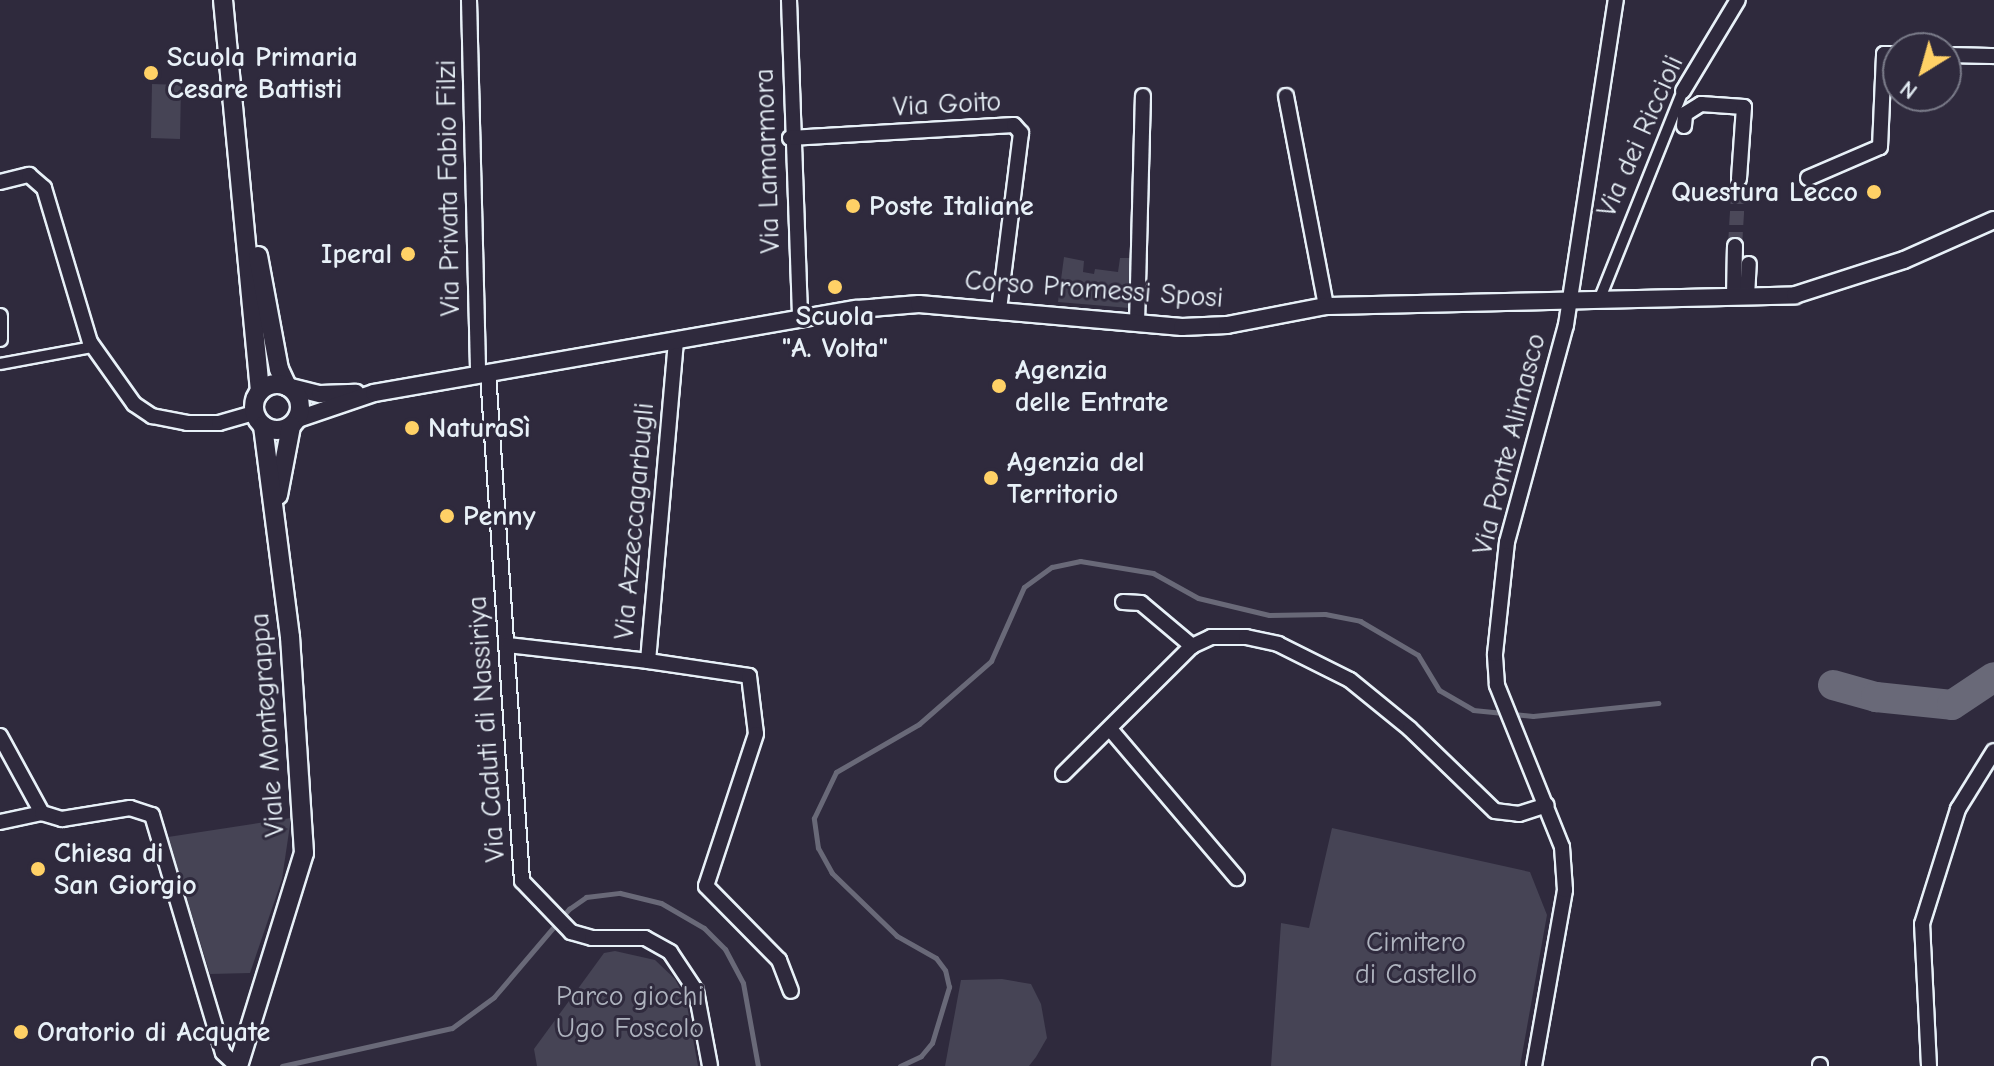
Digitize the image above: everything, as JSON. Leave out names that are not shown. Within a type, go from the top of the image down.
[{"type":"main road","points":[[223,0],[260,391],[259,420],[295,422],[300,400],[287,386],[279,369],[239,155]]},
{"type":"main road","points":[[260,391],[268,385],[287,386]]},
{"type":"main road","name":"Viale Montegrappa","points":[[237,1066],[304,853],[304,801],[276,514],[259,420]]},
{"type":"main road","name":"Viale Montegrappa","points":[[276,514],[295,422]]},
{"type":"street","name":"Via Privata Fabio Filzi","points":[[469,0],[483,374]]},
{"type":"street","name":"Via Lamarmora","points":[[789,0],[790,138],[800,319]]},
{"type":"street","name":"Via Ponte Alimasco","points":[[1534,1066],[1565,890],[1562,847],[1497,685],[1495,654],[1507,542],[1530,469],[1570,299],[1616,0]]},
{"type":"street","name":"Via dei Riccioli","points":[[1600,298],[1683,91],[1738,0]]},
{"type":"street","points":[[1962,55],[1994,56]]},
{"type":"street","points":[[1137,323],[1143,96]]},
{"type":"street","points":[[1286,96],[1326,306]]},
{"type":"street","points":[[1808,178],[1880,147],[1882,100]]},
{"type":"street","points":[[1684,126],[1685,114],[1701,104],[1744,107],[1739,179]]},
{"type":"street","name":"Via Goito","points":[[790,138],[1014,125],[1021,133],[999,309]]},
{"type":"street","points":[[3,175],[29,175],[44,188],[93,347],[121,390],[152,416],[219,423],[259,420]]},
{"type":"street","name":"Corso Promessi Sposi","points":[[287,386],[320,394],[374,393],[800,319],[919,304],[1137,323],[1227,325],[1326,306],[1795,295],[1826,287],[1994,220]]},
{"type":"street","points":[[1735,246],[1740,297]]},
{"type":"street","points":[[1740,297],[1749,264]]},
{"type":"street","points":[[0,316],[0,339]]},
{"type":"street","name":"Via Azzeccagarbugli","points":[[508,645],[648,661],[676,340]]},
{"type":"street","points":[[0,364],[93,347]]},
{"type":"street","name":"Via Caduti di Nassiriya","points":[[483,374],[508,645],[522,881],[542,907],[571,932],[592,938],[645,938],[670,952],[696,991],[710,1066]]},
{"type":"street","name":"Corso Promessi Sposi","points":[[295,422],[374,393]]},
{"type":"street","points":[[1123,602],[1141,603],[1192,646]]},
{"type":"street","points":[[1063,774],[1192,646],[1211,637],[1246,637],[1278,644],[1350,680],[1410,729],[1495,811],[1519,814],[1547,805]]},
{"type":"street","points":[[648,661],[749,676],[756,734],[706,886],[779,960],[791,991]]},
{"type":"street","points":[[1110,729],[1237,878]]},
{"type":"street","points":[[0,736],[42,813]]},
{"type":"street","points":[[1929,1066],[1922,924],[1958,809],[1994,751]]},
{"type":"street","points":[[0,822],[42,813],[62,819],[130,808],[152,815],[223,1053],[237,1066]]},
{"type":"green space","points":[[152,84],[181,85],[180,139],[151,138]]},
{"type":"green space","points":[[1064,257],[1084,261],[1083,272],[1094,274],[1095,269],[1118,272],[1120,258],[1133,258],[1129,308],[1058,302]]},
{"type":"green space","points":[[291,818],[282,879],[250,973],[210,974],[168,837]]},
{"type":"green space","name":"Cimitero di Castello","points":[[1332,828],[1530,872],[1547,915],[1520,1066],[1271,1066],[1281,923],[1309,928]]},
{"type":"green space","name":"Parco giochi Ugo Foscolo","points":[[615,951],[655,960],[675,979],[686,1000],[698,1066],[537,1066],[534,1049],[604,953]]},
{"type":"green space","points":[[1002,979],[1031,984],[1041,1004],[1047,1038],[1036,1057],[1029,1066],[945,1066],[961,980]]},
{"type":"waterway","points":[[900,1066],[921,1056],[932,1043],[949,987],[945,970],[936,958],[897,936],[832,873],[818,848],[814,818],[836,772],[919,724],[991,661],[1024,587],[1052,567],[1080,561],[1153,573],[1198,598],[1269,615],[1325,614],[1360,621],[1418,655],[1439,690],[1473,710],[1533,716],[1658,703]]},
{"type":"waterway","points":[[1833,685],[1876,697],[1952,705],[1994,677]]},
{"type":"waterway","points":[[282,1066],[452,1028],[494,997],[569,909],[586,897],[620,893],[661,903],[704,928],[725,949],[743,983],[758,1066]]},
{"type":"tunnel","points":[[1735,246],[1739,179]]},
{"type":"place","name":"Scuola Primaria Cesare Battisti","points":[[151,73]]},
{"type":"place","name":"Questura Lecco","points":[[1874,192]]},
{"type":"place","name":"Poste Italiane","points":[[853,206]]},
{"type":"place","name":"Iperal","points":[[408,254]]},
{"type":"place","name":"Scuola \"A. Volta\"","points":[[835,287]]},
{"type":"place","name":"Agenzia delle Entrate","points":[[999,386]]},
{"type":"place","name":"NaturaSì","points":[[412,428]]},
{"type":"place","name":"Agenzia del Territorio","points":[[991,478]]},
{"type":"place","name":"Penny","points":[[447,516]]},
{"type":"place","name":"Chiesa di San Giorgio","points":[[38,869]]},
{"type":"place","name":"Oratorio di Acquate","points":[[21,1032]]}]
